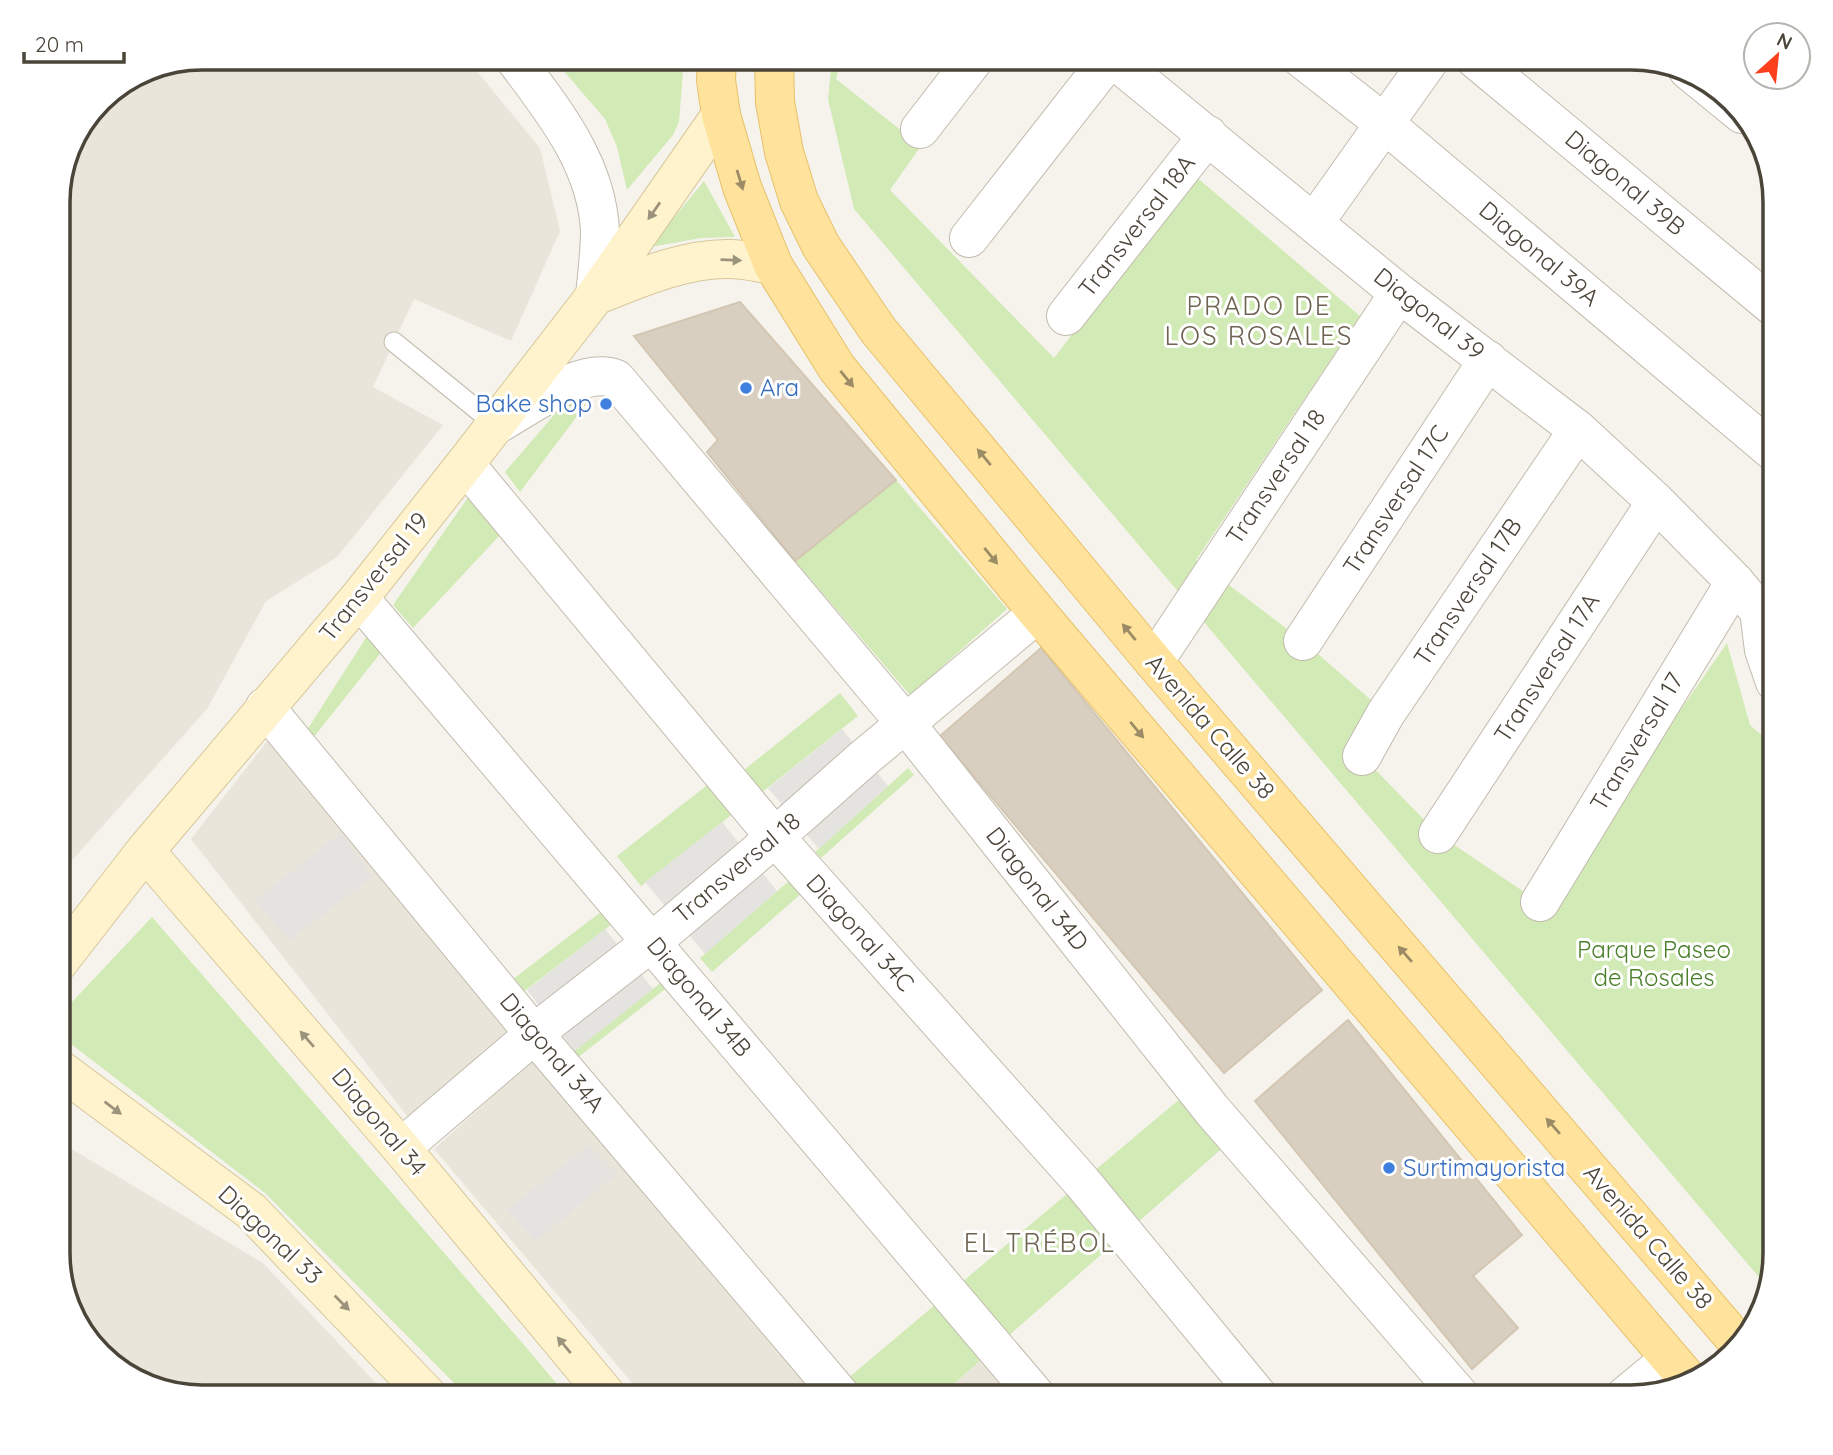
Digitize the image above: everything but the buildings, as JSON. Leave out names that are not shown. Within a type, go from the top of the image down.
[{"type":"main road","points":[[716,70],[721,115],[742,187],[773,265],[837,368],[1038,613],[1681,1371]]},
{"type":"main road","name":"Avenida Calle 38","points":[[774,70],[775,102],[784,152],[799,201],[821,246],[878,330],[1154,662],[1733,1337]]},
{"type":"main road","name":"Transversal 19","points":[[70,948],[145,851],[359,598],[466,464],[595,296],[721,115]]},
{"type":"main road","points":[[595,296],[646,276],[700,262],[730,259],[773,265]]},
{"type":"main road","name":"Diagonal 34","points":[[145,851],[401,1148],[598,1385]]},
{"type":"main road","name":"Diagonal 33","points":[[70,1077],[251,1211],[418,1385]]},
{"type":"street","points":[[523,70],[564,126],[588,176],[600,228],[595,296]]},
{"type":"street","points":[[920,129],[966,70]]},
{"type":"street","points":[[969,238],[1102,70]]},
{"type":"street","name":"Diagonal 39","points":[[1126,70],[1399,293],[1578,430],[1656,502],[1735,582],[1759,611],[1763,642]]},
{"type":"street","name":"Diagonal 39A","points":[[1316,70],[1385,124],[1763,443]]},
{"type":"street","points":[[1314,223],[1423,70]]},
{"type":"street","name":"Diagonal 39B","points":[[1488,70],[1763,298]]},
{"type":"street","name":"Transversal 18A","points":[[1066,316],[1208,135]]},
{"type":"street","name":"Transversal 18","points":[[1154,662],[1399,293]]},
{"type":"street","name":"Transversal 17C","points":[[1303,641],[1488,360]]},
{"type":"street","name":"Diagonal 34D","points":[[496,425],[583,376],[603,374],[615,379],[906,724],[1212,1110],[1451,1385]]},
{"type":"street","name":"Transversal 17B","points":[[1362,756],[1386,713],[1578,430]]},
{"type":"street","name":"Diagonal 34C","points":[[466,464],[775,837],[1082,1182],[1249,1385]]},
{"type":"street","name":"Transversal 17A","points":[[1438,834],[1656,502]]},
{"type":"street","name":"Transversal 17","points":[[1540,902],[1735,582]]},
{"type":"street","name":"Diagonal 34B","points":[[359,598],[653,941],[1027,1385]]},
{"type":"street","name":"Transversal 18","points":[[401,1148],[535,1035],[653,941],[1038,613]]},
{"type":"street","name":"Diagonal 34A","points":[[265,706],[535,1035],[832,1385]]},
{"type":"street","points":[[1657,1382],[1681,1371]]},
{"type":"lane","points":[[394,342],[496,425]]},
{"type":"shaded area","points":[[202,70],[476,70],[540,148],[560,231],[511,341],[414,299],[373,387],[443,425],[337,557],[266,601],[207,709],[70,863],[70,193],[74,167],[80,151],[97,121],[115,103],[128,92],[167,74]]},
{"type":"shaded area","points":[[842,729],[888,786],[819,849],[768,788]]},
{"type":"shaded area","points":[[268,740],[517,1030],[408,1117],[191,839]]},
{"type":"shaded area","points":[[722,822],[777,891],[705,954],[645,882]]},
{"type":"shaded area","points":[[341,832],[372,877],[289,941],[255,900]]},
{"type":"shaded area","points":[[605,929],[653,989],[575,1051],[527,990]]},
{"type":"shaded area","points":[[535,1058],[806,1385],[634,1385],[434,1149]]},
{"type":"shaded area","points":[[589,1145],[618,1173],[535,1242],[507,1209]]},
{"type":"shaded area","points":[[70,1148],[263,1263],[378,1385],[193,1385],[159,1378],[121,1358],[92,1327],[74,1288],[70,1262]]},
{"type":"shaded area","points":[[986,1356],[1011,1385],[953,1385]]},
{"type":"green space","points":[[563,70],[683,70],[679,122],[673,135],[627,190],[617,147],[605,119]]},
{"type":"green space","name":"Parque Paseo de Rosales","points":[[831,70],[839,70],[836,79],[921,146],[890,190],[1054,358],[1194,175],[1360,316],[1196,560],[1303,641],[1386,713],[1362,756],[1438,834],[1539,902],[1558,887],[1727,643],[1750,725],[1763,736],[1763,1262],[1760,1278],[854,209],[828,99]]},
{"type":"green space","points":[[704,181],[735,237],[701,238],[650,247]]},
{"type":"green space","points":[[572,394],[593,395],[520,492],[505,472]]},
{"type":"green space","points":[[896,480],[1007,609],[910,695],[795,561]]},
{"type":"green space","points":[[471,493],[500,535],[413,628],[393,605]]},
{"type":"green space","points":[[369,633],[383,650],[313,738],[307,730]]},
{"type":"green space","points":[[840,693],[858,716],[757,796],[739,774]]},
{"type":"green space","points":[[908,768],[914,775],[821,858],[815,852]]},
{"type":"green space","points":[[715,779],[739,809],[641,886],[617,856]]},
{"type":"green space","points":[[790,880],[802,893],[712,972],[700,958]]},
{"type":"green space","points":[[606,908],[616,921],[518,996],[508,983]]},
{"type":"green space","points":[[152,917],[558,1385],[456,1385],[265,1193],[70,1043],[70,1004]]},
{"type":"green space","points":[[668,977],[673,983],[572,1062],[567,1056]]},
{"type":"green space","points":[[1194,1087],[1235,1137],[953,1385],[840,1385]]},
{"type":"place","name":"Ara","points":[[746,388]]},
{"type":"place","name":"Bake shop","points":[[606,404]]},
{"type":"place","name":"Surtimayorista","points":[[1389,1168]]},
{"type":"district","name":"PRADO DE LOS ROSALES","points":[[1259,321]]},
{"type":"district","name":"EL TRÉBOL","points":[[1040,1243]]}]
